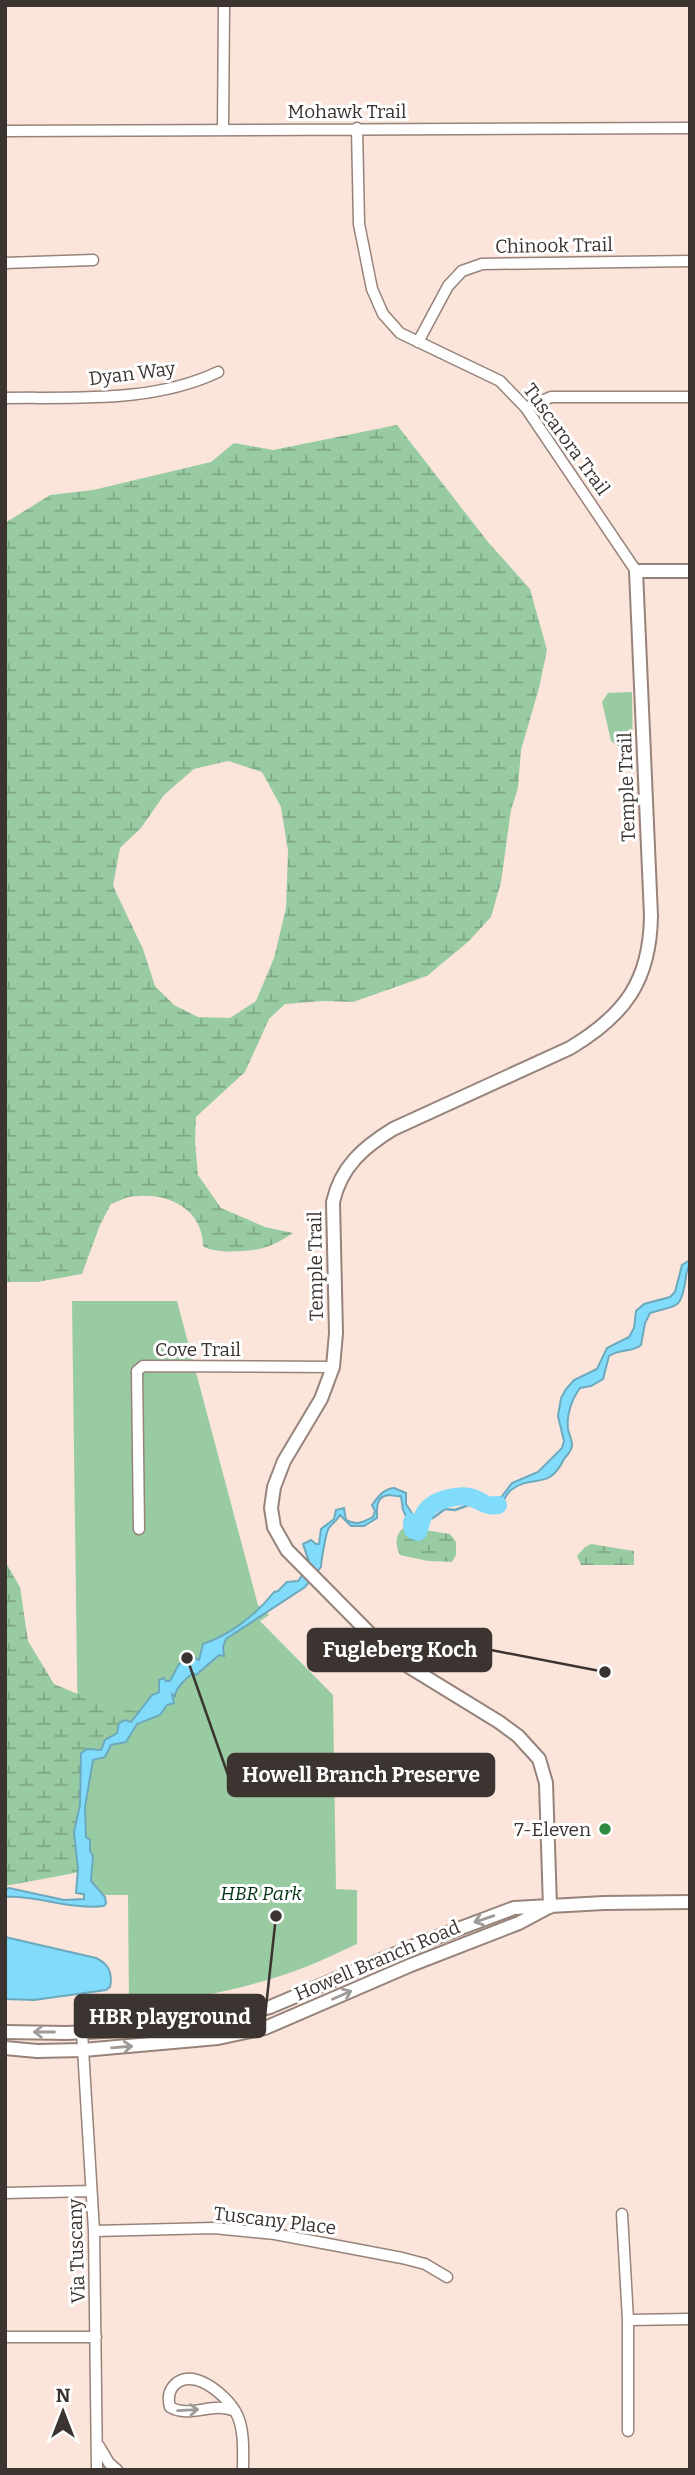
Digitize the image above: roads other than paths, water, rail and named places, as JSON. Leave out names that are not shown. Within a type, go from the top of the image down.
[{"type":"street","points":[[223,130],[224,5]]},
{"type":"street","name":"Tuscarora Trail","points":[[357,128],[359,224],[372,289],[383,314],[400,332],[500,381],[526,408],[636,571]]},
{"type":"street","name":"Mohawk Trail","points":[[5,131],[690,128]]},
{"type":"street","points":[[5,263],[93,260]]},
{"type":"street","name":"Chinook Trail","points":[[418,342],[448,286],[462,271],[482,264],[690,261]]},
{"type":"street","name":"Dyan Way","points":[[5,398],[120,396],[199,382],[218,372]]},
{"type":"street","points":[[526,408],[551,397],[690,397]]},
{"type":"street","points":[[636,571],[690,571]]},
{"type":"street","name":"Temple Trail","points":[[550,1907],[547,1783],[539,1759],[499,1722],[411,1668],[384,1648],[287,1550],[277,1535],[272,1518],[271,1499],[284,1461],[321,1399],[333,1367],[336,1333],[333,1202],[338,1184],[350,1164],[366,1146],[393,1129],[570,1048],[593,1034],[625,1003],[645,966],[651,916],[636,571]]},
{"type":"street","name":"Cove Trail","points":[[139,1528],[137,1371],[143,1366],[333,1367]]},
{"type":"street","name":"Howell Branch Road","points":[[5,2032],[82,2032],[158,2028],[216,2021],[270,2007],[514,1908],[690,1902]]},
{"type":"street","name":"Howell Branch Road","points":[[5,2048],[83,2050],[218,2038],[265,2028],[411,1965],[519,1923],[550,1907]]},
{"type":"street","name":"Via Tuscany","points":[[82,2032],[94,2231],[97,2470]]},
{"type":"street","points":[[5,2193],[91,2191]]},
{"type":"street","points":[[622,2214],[628,2320],[628,2431]]},
{"type":"street","name":"Tuscany Place","points":[[94,2231],[214,2228],[275,2234],[402,2258],[425,2264],[447,2277]]},
{"type":"street","points":[[628,2320],[690,2319]]},
{"type":"street","points":[[5,2337],[96,2337]]},
{"type":"street","points":[[235,2411],[215,2406],[178,2412],[170,2407],[168,2399],[175,2383],[186,2380],[198,2380],[221,2394],[235,2411],[241,2425],[243,2470]]},
{"type":"street","points":[[98,2443],[103,2455],[117,2470]]},
{"type":"water","points":[[690,1260],[680,1301],[672,1307],[650,1313],[645,1323],[641,1345],[609,1356],[603,1379],[591,1386],[580,1388],[577,1392],[568,1418],[572,1447],[558,1469],[546,1479],[519,1485],[511,1490],[498,1508],[477,1505],[478,1499],[496,1504],[512,1483],[538,1472],[562,1448],[564,1441],[558,1416],[561,1398],[566,1389],[574,1380],[597,1369],[607,1348],[629,1337],[634,1328],[636,1311],[644,1304],[670,1297],[675,1292],[682,1265]]},
{"type":"water","points":[[394,1488],[406,1493],[406,1504],[415,1518],[416,1529],[419,1523],[424,1525],[418,1538],[411,1539],[404,1526],[409,1522],[403,1510],[401,1496],[389,1495],[381,1498],[377,1518],[364,1526],[351,1526],[340,1515],[328,1530],[321,1567],[305,1587],[226,1639],[224,1656],[219,1655],[196,1675],[193,1673],[187,1678],[175,1696],[172,1694],[174,1703],[167,1705],[160,1715],[137,1724],[126,1742],[111,1745],[105,1757],[93,1760],[85,1807],[86,1837],[90,1840],[93,1856],[91,1881],[105,1897],[104,1906],[78,1906],[5,1897],[5,1889],[9,1888],[64,1900],[84,1899],[84,1894],[76,1893],[78,1869],[74,1832],[80,1805],[81,1753],[87,1749],[101,1750],[105,1740],[117,1733],[119,1723],[125,1720],[131,1722],[152,1695],[159,1692],[159,1680],[164,1678],[170,1681],[179,1664],[192,1657],[199,1660],[203,1644],[242,1623],[287,1582],[298,1581],[310,1565],[303,1544],[311,1540],[319,1544],[321,1529],[334,1519],[336,1510],[344,1508],[346,1520],[350,1522],[363,1522],[373,1517],[375,1511],[372,1505],[379,1496]]},
{"type":"water","points":[[5,1937],[96,1958],[109,1969],[110,1987],[106,1990],[34,2000],[5,1999]]},
{"type":"waterway","points":[[412,1522],[413,1530],[418,1532],[429,1507],[454,1497],[468,1497],[487,1505],[498,1505]]},
{"type":"waterway","points":[[420,1527],[428,1518],[433,1518],[445,1509],[455,1510],[474,1503],[480,1505]]},
{"type":"place","name":"Howell Branch Preserve","points":[[187,1658]]},
{"type":"place","name":"Fugleberg Koch","points":[[605,1672]]},
{"type":"place","name":"7-Eleven","points":[[605,1829]]},
{"type":"place","name":"HBR playground","points":[[276,1916]]},
{"type":"park label","name":"HBR Park","points":[[261,1893]]}]
